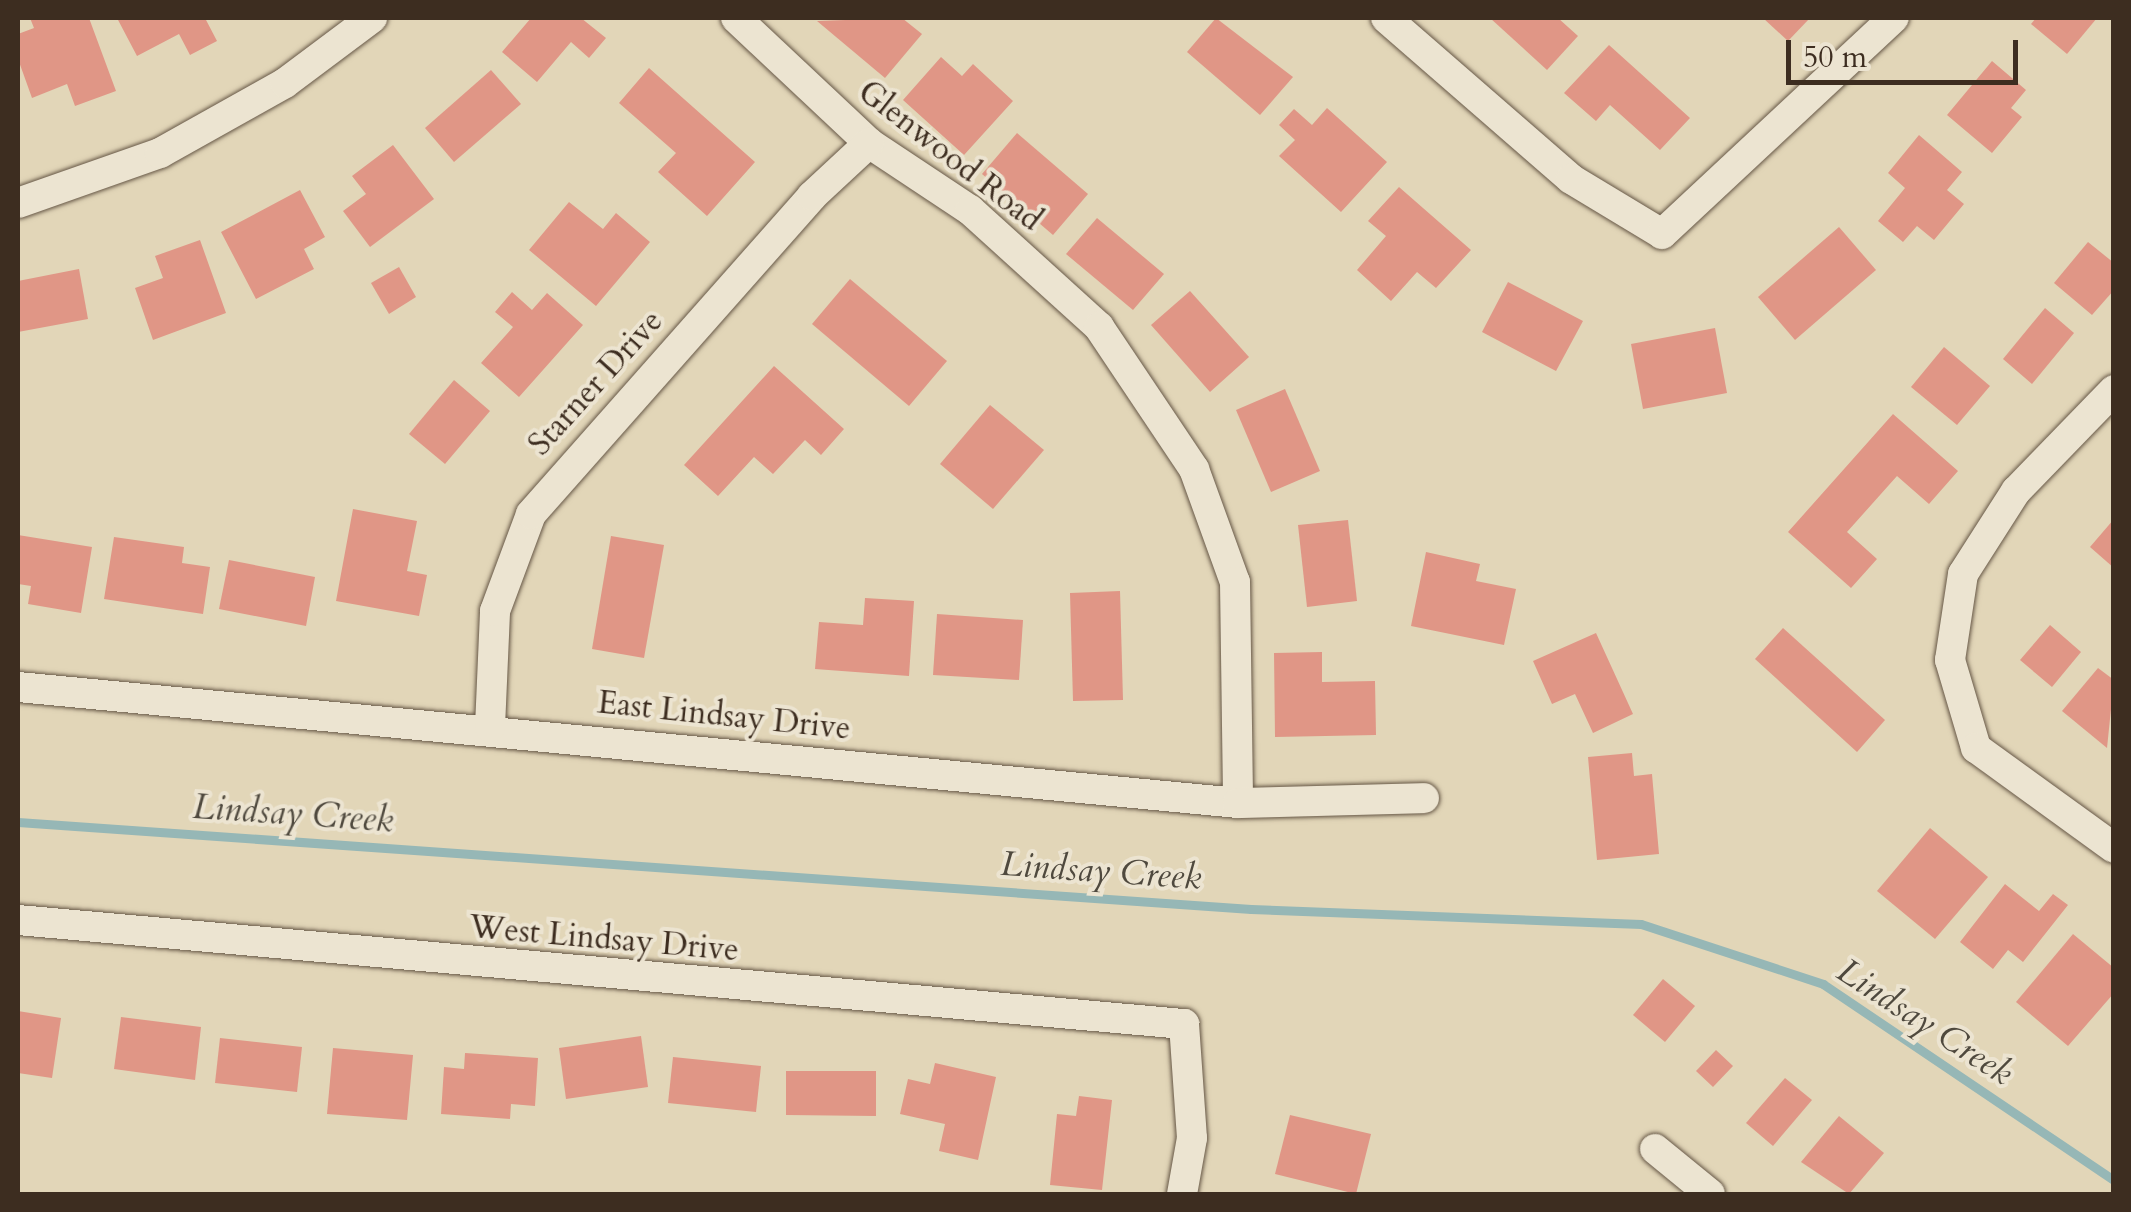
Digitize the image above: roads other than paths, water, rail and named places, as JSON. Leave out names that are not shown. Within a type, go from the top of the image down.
[{"type":"street","points":[[18,203],[160,153],[285,83],[372,18]]},
{"type":"street","name":"Glenwood Road","points":[[736,18],[869,143],[970,210],[1099,327],[1194,469],[1235,582],[1238,803]]},
{"type":"street","points":[[1386,18],[1571,179],[1662,234],[1894,18]]},
{"type":"street","name":"Starner Drive","points":[[490,727],[496,611],[531,514],[869,143]]},
{"type":"street","points":[[2114,390],[2016,490],[1963,574],[1950,660],[1976,748],[2114,848]]},
{"type":"street","name":"East Lindsay Drive","points":[[18,687],[490,727],[1238,803],[1424,798]]},
{"type":"street","name":"West Lindsay Drive","points":[[18,920],[1184,1024],[1192,1138],[1182,1194]]},
{"type":"street","points":[[1655,1149],[1710,1194]]},
{"type":"waterway","name":"Lindsay Creek","points":[[18,822],[1251,909],[1641,924],[1823,984],[2114,1180]]}]
